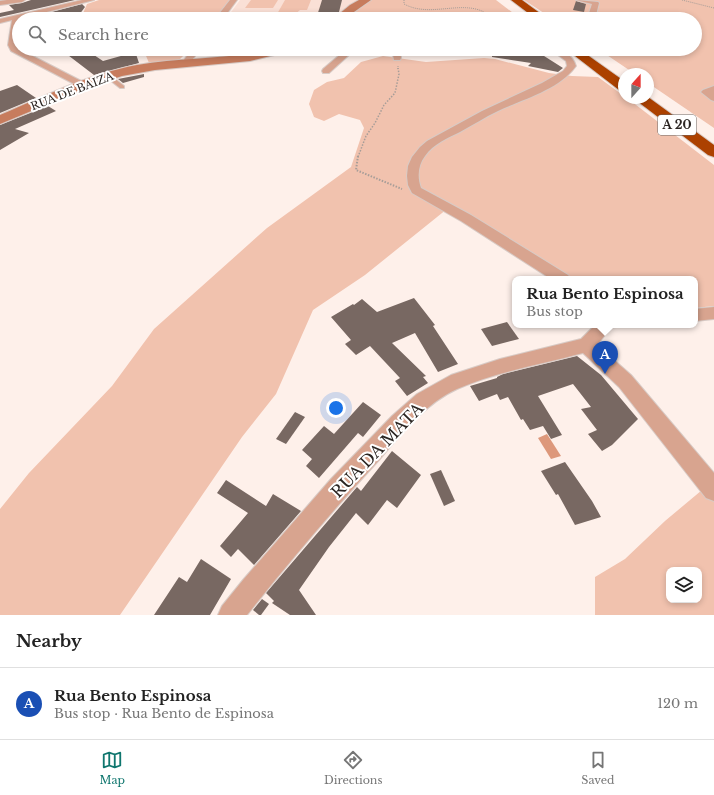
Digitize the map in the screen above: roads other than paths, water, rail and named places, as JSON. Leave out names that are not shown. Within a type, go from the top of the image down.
[{"type":"highway","points":[[506,0],[522,12]]},
{"type":"highway","points":[[516,0],[533,12]]},
{"type":"highway","points":[[582,56],[618,83]]},
{"type":"highway","points":[[596,56],[618,72]]},
{"type":"highway","name":"A 20","points":[[654,98],[714,140]]},
{"type":"highway","name":"A 20","points":[[648,104],[714,152]]},
{"type":"street","points":[[0,3],[22,0]]},
{"type":"street","points":[[38,12],[91,0]]},
{"type":"street","points":[[224,12],[234,0]]},
{"type":"street","points":[[347,12],[366,0]]},
{"type":"street","points":[[579,0],[596,2],[593,12]]},
{"type":"street","points":[[0,21],[12,18]]},
{"type":"street","points":[[27,56],[82,85]]},
{"type":"street","points":[[185,64],[191,56]]},
{"type":"street","name":"RUA DE BAIZA","points":[[2,117],[82,85],[108,76],[136,69],[256,56]]},
{"type":"street","points":[[326,71],[344,56]]},
{"type":"street","points":[[559,276],[466,218],[416,190],[413,185],[412,170],[421,152],[441,138],[487,113],[544,86],[569,70],[572,66],[570,60],[564,56]]},
{"type":"street","points":[[714,89],[706,92],[714,98]]},
{"type":"street","points":[[698,315],[714,314]]},
{"type":"street","points":[[602,328],[586,345],[625,381],[714,490]]},
{"type":"street","name":"RUA DA MATA","points":[[232,615],[252,589],[339,487],[399,423],[424,400],[451,383],[507,365],[586,345]]},
{"type":"lane","points":[[108,76],[122,87]]},
{"type":"place","name":"Rua Bento Espinosa","points":[[605,374]]}]
